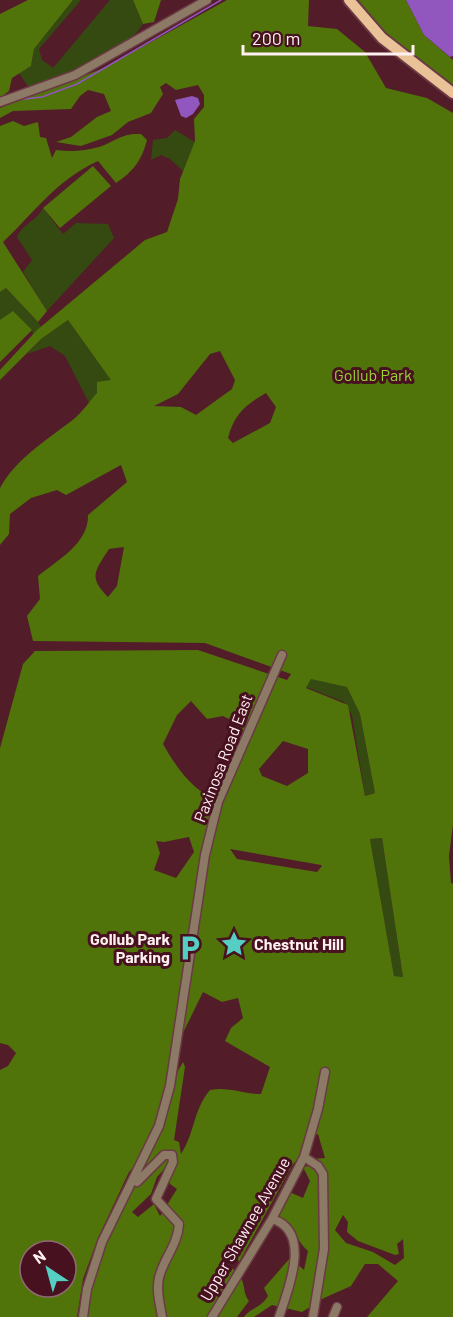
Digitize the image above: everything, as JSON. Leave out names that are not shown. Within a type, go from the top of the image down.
[{"type":"main road","points":[[349,0],[382,38],[453,93]]},
{"type":"street","points":[[0,102],[60,82],[81,72],[207,0]]},
{"type":"street","name":"Paxinosa Road East","points":[[83,1317],[87,1289],[102,1242],[155,1139],[170,1086],[210,833],[231,770],[282,655]]},
{"type":"street","name":"Upper Shawnee Avenue","points":[[212,1317],[272,1219],[304,1157],[318,1109],[325,1072]]},
{"type":"street","name":"Paxinosa Road East","points":[[130,1189],[164,1155],[172,1155],[173,1162],[156,1199],[179,1224],[177,1239],[159,1278],[157,1291],[162,1317]]},
{"type":"street","points":[[304,1157],[318,1166],[323,1174],[324,1249],[313,1317]]},
{"type":"street","points":[[272,1219],[284,1223],[290,1229],[294,1247],[291,1281],[279,1317]]},
{"type":"street","points":[[219,1317],[220,1307]]},
{"type":"street","points":[[333,1317],[337,1307]]},
{"type":"green space","points":[[28,0],[73,0],[34,49],[31,66],[12,78],[9,91],[0,98],[0,14]]},
{"type":"green space","points":[[73,0],[81,0],[39,49],[42,60],[53,68],[110,0],[133,0],[143,24],[122,46],[107,55],[29,88],[19,73],[31,66],[34,49]]},
{"type":"green space","points":[[133,0],[161,0],[154,22],[143,24]]},
{"type":"green space","name":"Gollub Park","points":[[227,0],[309,0],[308,26],[337,29],[365,52],[386,88],[427,98],[453,113],[453,824],[449,856],[451,883],[453,884],[453,1317],[367,1317],[398,1281],[378,1264],[365,1264],[351,1286],[324,1298],[302,1312],[272,1305],[254,1317],[244,1317],[265,1300],[268,1296],[264,1288],[290,1258],[304,1270],[308,1251],[277,1215],[287,1191],[303,1198],[310,1181],[303,1167],[313,1165],[313,1159],[325,1158],[318,1134],[308,1137],[302,1155],[293,1164],[239,1262],[235,1251],[224,1249],[222,1261],[240,1276],[249,1301],[237,1317],[85,1317],[90,1291],[105,1242],[125,1193],[158,1122],[183,1062],[185,1067],[174,1140],[179,1142],[181,1154],[200,1105],[210,1090],[223,1089],[261,1094],[270,1067],[225,1041],[231,1028],[243,1018],[238,998],[222,1002],[203,992],[181,1037],[154,1129],[140,1160],[129,1172],[98,1238],[83,1279],[77,1317],[0,1317],[0,1070],[8,1066],[16,1053],[8,1045],[0,1043],[0,748],[23,664],[35,651],[198,650],[287,680],[291,674],[205,643],[33,641],[27,616],[40,599],[38,576],[71,550],[83,534],[88,515],[127,482],[121,465],[66,495],[57,490],[31,498],[10,514],[9,534],[0,545],[0,488],[7,477],[24,458],[81,412],[97,393],[97,382],[111,380],[68,320],[41,339],[0,380],[0,370],[37,330],[145,240],[167,232],[178,199],[180,179],[195,141],[194,119],[204,107],[204,95],[198,85],[176,90],[166,83],[160,87],[163,94],[151,113],[128,122],[112,135],[81,146],[56,142],[71,137],[97,117],[111,111],[104,94],[88,90],[80,96],[71,109],[13,111],[0,118],[0,108],[104,68]],"holes":[[[220,351],[235,380],[232,389],[196,415],[181,407],[154,406],[178,394],[210,354]],[[266,393],[276,407],[270,423],[233,443],[228,438],[237,417],[241,411]],[[124,547],[117,586],[108,597],[98,584],[96,574],[109,549]],[[311,679],[347,687],[360,714],[375,793],[365,796],[348,705],[306,688]],[[191,701],[207,719],[223,716],[235,722],[238,740],[244,747],[221,803],[194,786],[180,771],[163,744],[177,715]],[[283,741],[308,749],[308,773],[287,786],[262,776],[259,769]],[[189,837],[194,852],[176,878],[154,870],[160,853],[156,841],[164,842]],[[382,838],[403,977],[394,976],[370,839]],[[230,849],[322,866],[317,872],[237,859]],[[167,1166],[170,1184],[177,1189],[160,1216],[154,1204],[138,1217],[132,1212],[151,1194],[157,1177]],[[343,1215],[348,1222],[347,1232],[358,1241],[395,1255],[399,1254],[397,1244],[403,1239],[404,1258],[395,1265],[373,1252],[346,1243],[335,1230]]]},
{"type":"green space","points":[[358,0],[406,0],[424,35],[453,60],[453,89],[399,48]]},
{"type":"green space","points":[[13,121],[24,126],[38,122],[40,137],[46,138],[52,158],[56,150],[72,151],[99,147],[128,135],[141,134],[147,140],[132,170],[122,179],[116,183],[98,161],[58,187],[3,242],[47,311],[38,322],[6,288],[0,292],[0,126]]},
{"type":"green space","points":[[175,130],[195,142],[183,171],[170,159],[161,155],[151,160],[153,140],[167,138]]},
{"type":"green space","points":[[93,166],[111,186],[60,228],[43,208]]},
{"type":"green space","points":[[43,208],[63,234],[76,223],[108,224],[114,238],[47,311],[23,272],[32,260],[17,237]]},
{"type":"green space","points":[[6,288],[41,327],[33,335],[32,330],[0,320],[0,292]]},
{"type":"green space","points":[[13,311],[32,330],[0,362],[0,320]]},
{"type":"green space","points":[[68,320],[112,380],[89,403],[65,356],[50,346],[27,354],[41,339]]},
{"type":"green space","points":[[291,674],[347,686],[360,714],[375,793],[365,796],[352,715],[344,702],[306,687]]},
{"type":"green space","points":[[382,838],[403,977],[394,976],[370,839]]},
{"type":"shaded area","points":[[406,0],[453,0],[453,56],[450,57],[424,35]]},
{"type":"shaded area","points":[[192,96],[198,98],[200,104],[193,114],[186,118],[181,116],[175,100]]},
{"type":"waterway","points":[[16,100],[42,97],[77,84],[221,0]]},
{"type":"place","name":"Chestnut Hill","points":[[234,944]]},
{"type":"place","name":"Gollub Park Parking","points":[[190,948]]}]
